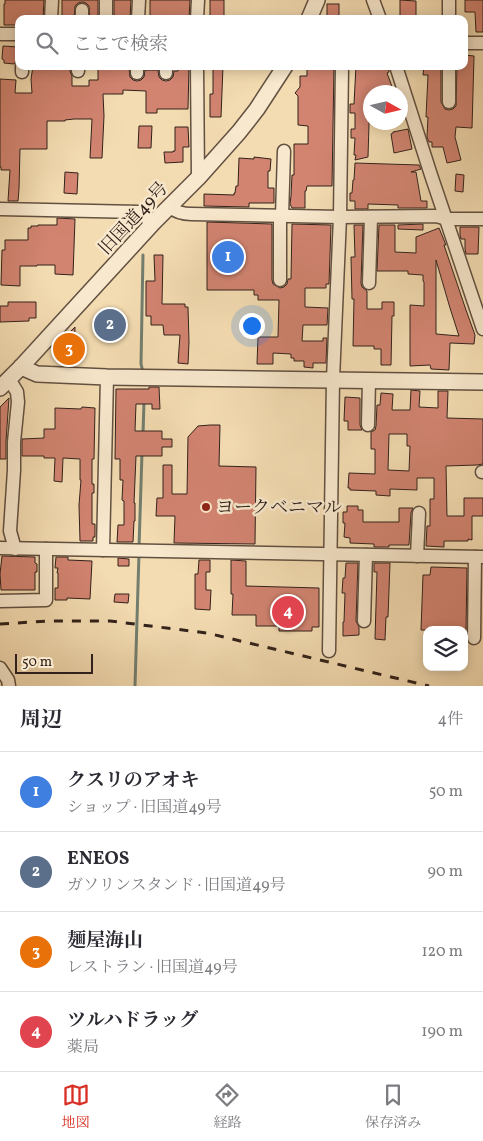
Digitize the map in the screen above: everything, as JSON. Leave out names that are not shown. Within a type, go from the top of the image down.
[{"type":"street","points":[[51,15],[52,0]]},
{"type":"street","points":[[138,15],[139,0]]},
{"type":"street","points":[[197,15],[198,0]]},
{"type":"street","points":[[311,15],[317,0]]},
{"type":"street","points":[[373,0],[379,15]]},
{"type":"street","points":[[449,0],[449,15]]},
{"type":"street","points":[[106,1],[106,15]]},
{"type":"street","points":[[0,34],[15,34]]},
{"type":"street","points":[[468,43],[483,43]]},
{"type":"street","points":[[197,70],[198,178]]},
{"type":"street","name":"旧国道49号","points":[[2,385],[22,367],[153,223],[198,178],[257,109],[282,70]]},
{"type":"street","points":[[330,651],[333,379],[340,217],[342,70]]},
{"type":"street","points":[[397,70],[483,329]]},
{"type":"street","points":[[449,70],[449,102]]},
{"type":"street","points":[[280,280],[280,221],[282,216],[284,151]]},
{"type":"street","points":[[170,207],[174,211],[183,214],[340,217],[436,216],[447,219],[483,219]]},
{"type":"street","points":[[0,209],[139,212],[153,223]]},
{"type":"street","points":[[369,283],[372,217]]},
{"type":"street","points":[[22,367],[37,374],[107,377],[483,382]]},
{"type":"street","points":[[103,550],[107,377]]},
{"type":"street","points":[[368,425],[369,380]]},
{"type":"street","points":[[2,385],[17,392],[18,402],[14,442],[10,531],[15,549]]},
{"type":"street","points":[[418,556],[419,513]]},
{"type":"street","points":[[0,548],[479,557],[474,638]]},
{"type":"street","points":[[0,602],[46,600],[46,549]]},
{"type":"street","points":[[364,621],[366,555]]},
{"type":"street","points":[[0,668],[8,680],[9,686]]},
{"type":"building","points":[[5,0],[44,0],[43,15],[15,15],[15,25],[4,25]]},
{"type":"building","points":[[62,0],[98,0],[98,15],[90,15],[89,6],[82,2],[75,6],[74,15],[62,15]]},
{"type":"building","points":[[114,0],[131,0],[130,15],[114,15]]},
{"type":"building","points":[[150,0],[190,0],[189,15],[150,15]]},
{"type":"building","points":[[210,0],[224,0],[224,15],[210,15]]},
{"type":"building","points":[[400,0],[416,1],[416,15],[400,15]]},
{"type":"building","points":[[465,0],[483,0],[483,32],[476,32],[475,12],[465,12]]},
{"type":"building","points":[[327,4],[339,4],[339,15],[327,15]]},
{"type":"building","points":[[3,46],[15,47],[14,64],[4,63],[2,59]]},
{"type":"building","points":[[468,55],[474,56],[472,128],[456,127],[455,137],[461,160],[447,163],[443,147],[432,147],[432,142],[429,142],[427,137],[428,75],[423,75],[424,70],[441,70],[441,102],[445,109],[453,109],[456,106],[457,70],[468,70]]},
{"type":"building","points":[[32,70],[70,70],[72,86],[89,86],[89,80],[98,80],[98,70],[129,70],[130,77],[137,81],[144,77],[145,70],[158,70],[159,77],[166,81],[173,77],[174,71],[189,70],[188,109],[157,109],[157,113],[146,113],[146,91],[123,90],[123,94],[103,94],[102,158],[90,158],[92,119],[47,121],[47,149],[20,149],[18,201],[8,201],[10,170],[1,170],[0,167],[0,79],[16,80],[15,93],[32,93]]},
{"type":"building","points":[[213,70],[223,70],[221,117],[210,117],[210,94],[213,94]]},
{"type":"building","points":[[307,70],[334,70],[332,186],[307,186],[305,191],[305,208],[292,208],[290,204],[292,175],[294,175],[294,144],[308,144],[308,126],[298,125],[298,96],[295,93],[300,87],[300,76],[307,76]]},
{"type":"building","points":[[356,70],[389,70],[387,73],[391,85],[363,85],[363,130],[369,130],[368,157],[355,160],[355,138],[351,138],[351,129],[355,129],[355,113],[350,113],[350,104],[354,104]]},
{"type":"building","points":[[139,126],[152,126],[151,148],[138,148]]},
{"type":"building","points":[[175,127],[188,127],[189,147],[183,147],[183,162],[165,163],[164,152],[175,151]]},
{"type":"building","points":[[408,129],[412,149],[394,153],[391,134]]},
{"type":"building","points":[[254,157],[271,159],[270,171],[268,171],[268,188],[274,188],[274,203],[249,203],[249,207],[204,206],[204,194],[234,195],[236,186],[238,186],[239,158],[254,159]]},
{"type":"building","points":[[355,163],[419,165],[421,169],[411,172],[416,172],[421,201],[427,201],[427,208],[398,208],[398,205],[368,204],[368,209],[355,209],[355,201],[350,201],[350,193],[352,193]]},
{"type":"building","points":[[65,172],[78,173],[77,194],[64,193]]},
{"type":"building","points":[[456,174],[464,175],[463,192],[455,191]]},
{"type":"building","points":[[57,218],[75,219],[73,275],[55,274],[55,265],[20,266],[20,286],[1,285],[2,250],[5,250],[5,240],[28,240],[28,228],[38,225],[57,225]]},
{"type":"building","points":[[207,222],[272,224],[272,280],[273,284],[280,288],[287,284],[288,279],[291,279],[292,224],[331,225],[329,284],[326,284],[326,288],[305,288],[305,307],[328,308],[327,325],[303,325],[302,341],[323,341],[323,338],[327,338],[326,363],[313,363],[313,368],[304,367],[304,361],[294,361],[294,358],[291,358],[291,354],[273,353],[273,364],[257,364],[258,337],[278,337],[279,300],[258,300],[258,295],[254,295],[254,290],[207,290]]},
{"type":"building","points":[[423,224],[423,230],[398,229],[398,225]]},
{"type":"building","points":[[354,225],[363,225],[361,283],[362,287],[367,291],[367,309],[382,309],[382,302],[394,302],[391,365],[381,365],[381,349],[374,349],[374,346],[353,346],[354,299],[352,299],[351,257],[355,257]]},
{"type":"building","points":[[379,225],[395,225],[395,252],[416,253],[416,237],[439,228],[475,335],[474,344],[450,343],[449,370],[431,369],[430,365],[410,366],[410,305],[424,306],[423,275],[408,274],[408,271],[377,271]],"holes":[[[436,260],[459,336],[436,334]]]},
{"type":"building","points":[[460,227],[479,227],[478,254],[466,254],[465,239],[461,239]]},
{"type":"building","points":[[154,255],[163,255],[162,304],[185,304],[185,307],[188,307],[188,364],[178,363],[180,335],[164,335],[163,325],[151,325],[151,316],[146,316],[146,281],[155,281]]},
{"type":"building","points":[[8,302],[36,302],[36,318],[29,318],[29,321],[0,322],[0,306],[8,306]]},
{"type":"building","points":[[75,327],[74,361],[62,361],[64,338]]},
{"type":"building","points":[[149,387],[159,387],[160,409],[152,409],[152,404],[136,404],[135,431],[162,431],[162,439],[172,439],[172,447],[162,447],[162,456],[136,456],[133,542],[117,542],[118,525],[124,525],[124,501],[122,500],[123,480],[120,480],[120,459],[115,459],[116,389],[149,389]]},
{"type":"building","points":[[411,390],[420,391],[419,407],[438,408],[438,391],[448,391],[447,418],[483,419],[483,464],[446,466],[447,516],[464,516],[464,498],[483,498],[483,516],[472,516],[472,540],[444,541],[444,547],[426,546],[427,526],[430,526],[430,499],[434,499],[434,478],[417,478],[417,490],[390,489],[390,496],[376,495],[376,491],[350,490],[348,488],[349,473],[375,474],[375,449],[371,449],[371,432],[375,430],[377,405],[380,405],[381,393],[393,394],[392,410],[410,410]],"holes":[[[389,434],[407,434],[407,446],[410,446],[409,471],[388,470]]]},
{"type":"building","points":[[345,397],[360,398],[360,425],[362,430],[348,430],[348,421],[344,421]]},
{"type":"building","points":[[9,398],[6,459],[0,459],[0,407]]},
{"type":"building","points":[[82,407],[95,408],[94,459],[92,459],[94,493],[92,493],[92,524],[95,524],[95,537],[93,537],[93,541],[80,541],[80,459],[63,458],[62,482],[54,481],[55,458],[22,456],[22,439],[44,438],[44,429],[55,429],[55,408],[81,409]]},
{"type":"building","name":"ヨークベニマル","points":[[220,425],[219,466],[256,467],[255,544],[174,543],[175,516],[156,516],[157,498],[163,498],[163,465],[172,465],[172,494],[187,494],[188,437],[198,426]]},
{"type":"building","points":[[347,506],[358,506],[358,510],[363,510],[363,522],[399,522],[399,508],[413,508],[409,545],[374,547],[374,544],[350,543],[350,538],[344,537],[345,523],[343,523],[343,512],[347,512]]},
{"type":"building","points":[[2,556],[35,557],[37,572],[35,572],[35,590],[1,590]]},
{"type":"building","points":[[56,557],[68,557],[68,560],[92,561],[90,599],[67,598],[67,600],[55,600],[55,588],[58,588],[58,568],[55,568]]},
{"type":"building","points":[[118,558],[129,559],[129,566],[118,566]]},
{"type":"building","points":[[199,560],[210,560],[210,572],[206,572],[206,590],[211,590],[210,610],[195,609],[195,574],[198,574]]},
{"type":"building","points":[[231,560],[246,561],[246,586],[319,588],[319,627],[312,627],[312,631],[279,631],[279,626],[256,626],[256,615],[232,615]]},
{"type":"building","points":[[346,563],[358,563],[356,621],[359,627],[359,635],[343,636],[345,593],[342,593]]},
{"type":"building","points":[[374,563],[390,563],[388,617],[386,617],[385,640],[375,639],[377,572],[374,572]]},
{"type":"building","points":[[431,567],[467,568],[466,626],[423,626],[423,630],[421,630],[423,575],[430,575]]},
{"type":"building","points":[[115,594],[129,594],[128,603],[114,602]]},
{"type":"waterway","points":[[143,255],[141,364],[143,372]]},
{"type":"waterway","points":[[143,434],[144,401]]},
{"type":"waterway","points":[[139,547],[142,453]]},
{"type":"waterway","points":[[135,686],[139,553]]},
{"type":"railway","points":[[0,624],[49,621],[110,621],[207,633],[429,686]]},
{"type":"place","name":"クスリのアオキ","points":[[228,257]]},
{"type":"place","name":"ENEOS","points":[[110,325]]},
{"type":"place","name":"麺屋海山","points":[[69,349]]},
{"type":"place","name":"ヨークベニマル","points":[[206,507]]},
{"type":"place","name":"ツルハドラッグ","points":[[288,612]]}]
